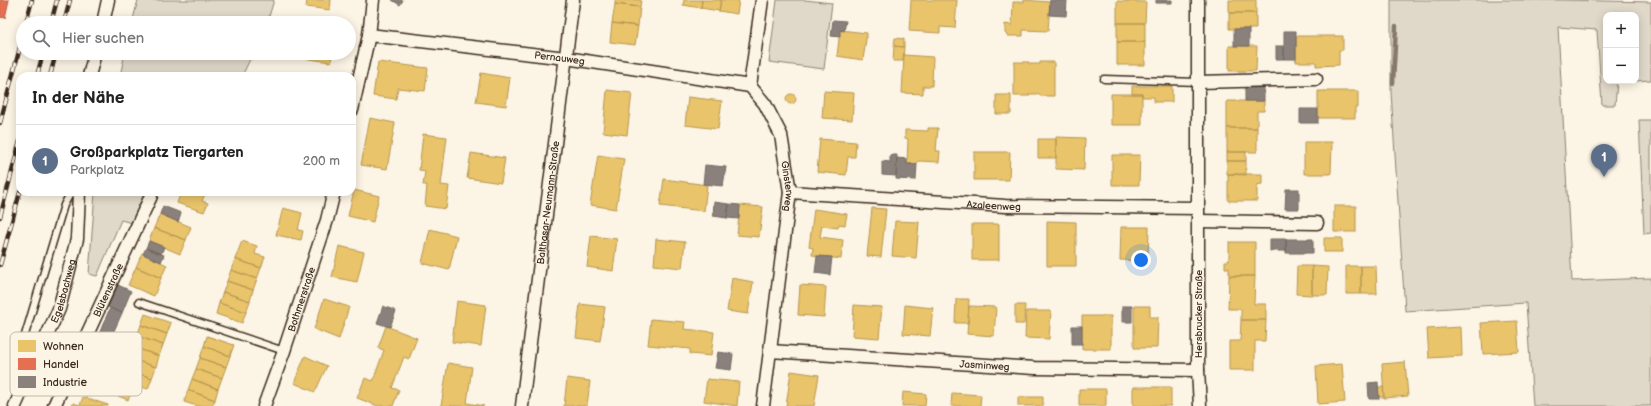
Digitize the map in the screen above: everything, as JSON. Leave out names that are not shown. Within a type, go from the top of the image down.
[{"type":"street","points":[[105,16],[108,0]]},
{"type":"street","points":[[356,92],[369,35],[373,0]]},
{"type":"street","name":"Balthasar-Neumann-Straße","points":[[522,406],[573,0]]},
{"type":"street","points":[[750,86],[762,0]]},
{"type":"street","name":"Hersbrucker Straße","points":[[1198,0],[1198,370],[1200,406]]},
{"type":"street","name":"Pernauweg","points":[[369,35],[566,58],[750,86]]},
{"type":"street","points":[[90,72],[93,60]]},
{"type":"street","points":[[1198,82],[1316,79]]},
{"type":"street","name":"Ginsterweg","points":[[750,86],[765,104],[781,135],[790,192],[763,406]]},
{"type":"street","name":"Azaleenweg","points":[[790,192],[1005,206],[1198,208]]},
{"type":"street","name":"Egelsbachweg","points":[[48,332],[59,309],[77,239],[79,196]]},
{"type":"street","name":"Blütenstraße","points":[[88,332],[151,196]]},
{"type":"street","name":"Bothmerstraße","points":[[264,406],[284,351],[327,220],[333,196]]},
{"type":"street","points":[[1198,221],[1317,223]]},
{"type":"street","name":"Jasminweg","points":[[770,351],[1035,368],[1198,370]]},
{"type":"street","name":"Blütenstraße","points":[[54,406],[59,396]]},
{"type":"lane","points":[[1104,79],[1198,82]]},
{"type":"lane","points":[[26,332],[64,205],[69,196]]},
{"type":"lane","points":[[139,302],[284,351]]},
{"type":"shaded area","points":[[138,0],[274,0],[269,16],[134,16]]},
{"type":"shaded area","points":[[777,0],[805,0],[832,3],[824,69],[769,62]]},
{"type":"shaded area","points":[[1391,0],[1560,0],[1651,2],[1651,80],[1639,81],[1639,12],[1603,12],[1603,84],[1617,84],[1615,105],[1602,105],[1597,30],[1558,27],[1572,281],[1651,278],[1651,406],[1533,406],[1526,303],[1405,311],[1391,92]]},
{"type":"shaded area","points":[[123,60],[250,60],[244,72],[121,72]]},
{"type":"shaded area","points":[[1639,120],[1651,120],[1651,233],[1644,234]]},
{"type":"shaded area","points":[[95,196],[155,196],[132,223],[121,220],[97,276],[89,274]]},
{"type":"building: Wohnen","points":[[307,0],[331,0],[330,10],[306,7]]},
{"type":"building: Wohnen","points":[[615,0],[641,0],[640,7],[615,4]]},
{"type":"building: Wohnen","points":[[684,0],[702,0],[701,8],[683,5]]},
{"type":"building: Wohnen","points":[[702,0],[721,0],[719,11],[701,8]]},
{"type":"building: Wohnen","points":[[721,0],[739,0],[737,14],[719,11]]},
{"type":"building: Wohnen","points":[[911,0],[957,0],[955,28],[940,27],[940,33],[909,31]]},
{"type":"building: Wohnen","points":[[1024,0],[1050,2],[1048,31],[1023,30],[1023,36],[1008,36],[1005,33],[1005,24],[1012,25],[1013,2],[1024,2]]},
{"type":"building: Wohnen","points":[[1229,0],[1256,0],[1256,13],[1229,13]]},
{"type":"building: Wohnen","points":[[1117,1],[1146,2],[1145,23],[1117,23]]},
{"type":"building: Wohnen","points":[[615,4],[640,7],[638,26],[612,23]]},
{"type":"building: Wohnen","points":[[1229,13],[1256,13],[1256,29],[1229,29]]},
{"type":"building: Wohnen","points":[[612,23],[638,26],[635,45],[610,42]]},
{"type":"building: Wohnen","points":[[1117,23],[1145,23],[1145,42],[1117,42]]},
{"type":"building: Wohnen","points":[[840,30],[867,33],[863,60],[837,56]]},
{"type":"building: Wohnen","points":[[1296,36],[1343,36],[1343,50],[1339,50],[1339,65],[1316,66],[1316,62],[1296,62]]},
{"type":"building: Wohnen","points":[[895,38],[904,39],[904,47],[894,46]]},
{"type":"building: Wohnen","points":[[1117,42],[1145,42],[1145,65],[1117,65]]},
{"type":"building: Wohnen","points":[[894,46],[904,47],[903,61],[893,61]]},
{"type":"building: Wohnen","points":[[1229,46],[1257,46],[1256,71],[1229,71]]},
{"type":"building: Wohnen","points":[[904,55],[933,57],[932,86],[923,86],[923,94],[902,93]]},
{"type":"building: Wohnen","points":[[317,60],[331,60],[331,62]]},
{"type":"building: Wohnen","points":[[378,62],[428,68],[425,91],[398,88],[396,99],[373,96]]},
{"type":"building: Wohnen","points":[[1014,62],[1040,64],[1040,62],[1054,62],[1054,96],[1029,94],[1029,96],[1014,96]]},
{"type":"building: Wohnen","points":[[481,73],[510,78],[506,106],[476,102]]},
{"type":"building: Wohnen","points":[[1132,86],[1172,86],[1172,102],[1154,102],[1154,97],[1142,97],[1142,94],[1132,94]]},
{"type":"building: Wohnen","points":[[607,90],[632,93],[627,135],[603,132]]},
{"type":"building: Wohnen","points":[[824,91],[854,93],[852,120],[822,118]]},
{"type":"building: Wohnen","points":[[1318,91],[1358,91],[1358,107],[1355,107],[1355,118],[1318,118]]},
{"type":"building: Wohnen","points":[[791,94],[796,99],[791,104],[786,99]]},
{"type":"building: Wohnen","points":[[1111,94],[1142,94],[1142,125],[1111,125]]},
{"type":"building: Wohnen","points":[[996,95],[1011,95],[1011,114],[996,114]]},
{"type":"building: Wohnen","points":[[688,97],[722,101],[718,129],[685,125]]},
{"type":"building: Wohnen","points":[[1227,101],[1264,101],[1264,111],[1257,111],[1257,128],[1227,128]]},
{"type":"building: Wohnen","points":[[370,118],[395,123],[387,169],[361,165]]},
{"type":"building: Wohnen","points":[[928,128],[938,128],[936,151],[940,151],[939,162],[918,161],[917,164],[907,164],[908,139],[905,138],[905,130],[928,131]]},
{"type":"building: Wohnen","points":[[1227,128],[1257,128],[1257,152],[1227,152]]},
{"type":"building: Wohnen","points":[[423,134],[447,137],[441,185],[449,186],[446,209],[425,206],[427,185],[423,185],[425,171],[419,170]]},
{"type":"building: Wohnen","points":[[1056,137],[1085,138],[1084,170],[1056,169]]},
{"type":"building: Wohnen","points":[[820,139],[856,142],[855,157],[848,157],[846,175],[817,172]]},
{"type":"building: Wohnen","points":[[1038,139],[1056,139],[1056,158],[1038,158]]},
{"type":"building: Wohnen","points":[[1304,142],[1332,142],[1331,174],[1304,174]]},
{"type":"building: Wohnen","points":[[974,152],[1010,152],[1009,180],[974,180]]},
{"type":"building: Wohnen","points":[[1227,152],[1246,152],[1246,161],[1227,161]]},
{"type":"building: Wohnen","points":[[471,153],[505,158],[501,183],[467,178]]},
{"type":"building: Wohnen","points":[[598,155],[624,159],[616,209],[590,205]]},
{"type":"building: Wohnen","points":[[1112,155],[1140,155],[1139,185],[1112,185]]},
{"type":"building: Wohnen","points":[[1227,161],[1246,161],[1246,175],[1227,174]]},
{"type":"building: Wohnen","points":[[1228,174],[1262,174],[1262,184],[1257,185],[1257,201],[1228,201]]},
{"type":"building: Wohnen","points":[[664,179],[707,185],[704,211],[660,206]]},
{"type":"building: Wohnen","points":[[356,190],[379,196],[373,222],[348,216],[353,196],[356,196]]},
{"type":"building: Wohnen","points":[[180,196],[204,196],[202,201],[208,203],[204,212],[177,203]]},
{"type":"building: Wohnen","points":[[740,205],[763,207],[759,237],[737,235]]},
{"type":"building: Wohnen","points":[[1334,206],[1356,206],[1356,232],[1334,232]]},
{"type":"building: Wohnen","points":[[283,208],[302,213],[298,230],[303,231],[301,240],[276,235]]},
{"type":"building: Wohnen","points":[[872,208],[886,209],[881,257],[867,256]]},
{"type":"building: Wohnen","points":[[814,209],[847,214],[845,225],[839,224],[838,228],[822,226],[820,237],[843,240],[841,259],[812,255],[813,248],[809,247]]},
{"type":"building: Wohnen","points":[[160,214],[191,227],[186,240],[154,228]]},
{"type":"building: Wohnen","points":[[895,221],[919,222],[916,258],[892,256]]},
{"type":"building: Wohnen","points":[[1047,221],[1076,222],[1076,266],[1047,266]]},
{"type":"building: Wohnen","points":[[972,224],[999,224],[999,260],[972,260]]},
{"type":"building: Wohnen","points":[[1121,227],[1149,227],[1148,261],[1120,260]]},
{"type":"building: Wohnen","points":[[154,228],[186,240],[180,254],[149,241]]},
{"type":"building: Wohnen","points":[[430,229],[457,236],[449,270],[422,263]]},
{"type":"building: Wohnen","points":[[591,236],[617,239],[613,271],[587,267]]},
{"type":"building: Wohnen","points":[[1324,238],[1342,238],[1342,252],[1324,252]]},
{"type":"building: Wohnen","points":[[656,239],[685,242],[682,268],[654,265]]},
{"type":"building: Wohnen","points":[[242,241],[257,246],[255,254],[265,257],[261,268],[235,259]]},
{"type":"building: Wohnen","points":[[1229,242],[1255,242],[1255,276],[1229,276],[1229,268],[1225,268],[1225,261],[1229,261]]},
{"type":"building: Wohnen","points":[[339,246],[364,252],[357,282],[332,277]]},
{"type":"building: Wohnen","points":[[142,253],[167,265],[161,278],[136,267]]},
{"type":"building: Wohnen","points":[[235,259],[261,268],[257,279],[231,270]]},
{"type":"building: Wohnen","points":[[1297,266],[1312,266],[1312,295],[1296,294]]},
{"type":"building: Wohnen","points":[[1312,266],[1328,267],[1327,295],[1312,295]]},
{"type":"building: Wohnen","points":[[1346,266],[1361,266],[1361,294],[1346,294]]},
{"type":"building: Wohnen","points":[[1361,266],[1376,266],[1377,294],[1361,294]]},
{"type":"building: Wohnen","points":[[136,267],[161,278],[154,296],[128,285]]},
{"type":"building: Wohnen","points":[[231,270],[257,279],[253,290],[227,281]]},
{"type":"building: Wohnen","points":[[1229,276],[1255,276],[1254,304],[1266,304],[1266,320],[1241,320],[1241,309],[1228,309]]},
{"type":"building: Wohnen","points":[[732,278],[753,282],[748,314],[727,311]]},
{"type":"building: Wohnen","points":[[227,281],[253,290],[250,301],[223,292]]},
{"type":"building: Wohnen","points":[[800,285],[826,287],[824,317],[798,315]]},
{"type":"building: Wohnen","points":[[223,292],[250,301],[246,312],[219,303]]},
{"type":"building: Wohnen","points":[[324,299],[349,307],[339,339],[314,329]]},
{"type":"building: Wohnen","points":[[956,299],[969,299],[968,323],[955,323]]},
{"type":"building: Wohnen","points":[[457,301],[486,305],[481,346],[452,342]]},
{"type":"building: Wohnen","points":[[219,303],[246,312],[242,323],[216,314]]},
{"type":"building: Wohnen","points":[[580,304],[605,307],[600,341],[576,338]]},
{"type":"building: Wohnen","points":[[854,305],[882,307],[879,338],[852,336]]},
{"type":"building: Wohnen","points":[[905,305],[933,308],[930,336],[903,334]]},
{"type":"building: Wohnen","points":[[1015,305],[1025,305],[1024,324],[1015,324]]},
{"type":"building: Wohnen","points":[[969,306],[996,307],[994,336],[967,334]]},
{"type":"building: Wohnen","points":[[1134,306],[1150,306],[1150,317],[1158,317],[1157,348],[1134,348]]},
{"type":"building: Wohnen","points":[[1026,311],[1051,311],[1049,339],[1025,338]]},
{"type":"building: Wohnen","points":[[145,314],[171,323],[167,334],[141,325]]},
{"type":"building: Wohnen","points":[[1082,316],[1111,316],[1111,349],[1082,349]]},
{"type":"building: Wohnen","points":[[651,319],[685,322],[684,329],[714,332],[711,356],[690,354],[690,349],[648,345]]},
{"type":"building: Wohnen","points":[[1241,320],[1266,320],[1265,341],[1255,341],[1255,370],[1229,370],[1229,341],[1240,341]]},
{"type":"building: Wohnen","points":[[1517,321],[1519,352],[1483,354],[1481,323]]},
{"type":"building: Wohnen","points":[[141,325],[167,334],[163,345],[142,338],[142,332],[138,332]]},
{"type":"building: Wohnen","points":[[386,326],[417,338],[409,359],[404,357],[392,388],[399,390],[393,406],[378,406],[357,398],[365,378],[373,381],[384,350],[378,348]]},
{"type":"building: Wohnen","points":[[1461,327],[1462,356],[1429,358],[1427,329]]},
{"type":"building: Wohnen","points":[[207,336],[234,345],[230,356],[204,346]]},
{"type":"building: Wohnen","points":[[142,338],[163,345],[159,356],[142,350]]},
{"type":"building: Wohnen","points":[[204,346],[230,356],[226,367],[200,358]]},
{"type":"building: Wohnen","points":[[142,350],[159,356],[156,367],[142,362]]},
{"type":"building: Wohnen","points":[[305,356],[327,366],[315,392],[294,383]]},
{"type":"building: Wohnen","points":[[200,358],[226,367],[222,378],[196,369]]},
{"type":"building: Wohnen","points":[[142,362],[156,367],[152,378],[142,375]]},
{"type":"building: Wohnen","points":[[1405,362],[1408,396],[1384,398],[1382,364]]},
{"type":"building: Wohnen","points":[[448,363],[472,367],[467,403],[484,406],[441,406]]},
{"type":"building: Wohnen","points":[[1342,364],[1345,402],[1318,404],[1316,366]]},
{"type":"building: Wohnen","points":[[196,369],[222,378],[218,389],[192,379]]},
{"type":"building: Wohnen","points":[[791,371],[819,375],[814,406],[786,406]]},
{"type":"building: Wohnen","points":[[142,375],[152,378],[148,389],[142,387]]},
{"type":"building: Wohnen","points":[[567,378],[590,381],[587,406],[564,406]]},
{"type":"building: Wohnen","points":[[192,379],[218,389],[215,400],[188,390]]},
{"type":"building: Wohnen","points":[[707,379],[739,382],[737,406],[704,401]]},
{"type":"building: Wohnen","points":[[1133,387],[1171,387],[1171,406],[1133,406]]},
{"type":"building: Wohnen","points":[[1378,387],[1383,387],[1384,397],[1379,397]]},
{"type":"building: Wohnen","points":[[1079,389],[1106,389],[1106,406],[1079,406]]},
{"type":"building: Wohnen","points":[[188,390],[215,400],[212,406],[197,406],[184,402]]},
{"type":"building: Wohnen","points":[[903,392],[926,394],[925,406],[902,406]]},
{"type":"building: Wohnen","points":[[952,393],[981,395],[980,406],[951,406]]},
{"type":"building: Wohnen","points":[[118,396],[130,396],[128,400]]},
{"type":"building: Wohnen","points":[[83,397],[108,406],[72,406],[73,403],[80,405]]},
{"type":"building: Wohnen","points":[[1018,397],[1043,397],[1043,406],[1018,406]]},
{"type":"building: Handel","points":[[0,0],[9,0],[5,18],[0,17]]},
{"type":"building: Industrie","points":[[392,0],[403,0],[400,5]]},
{"type":"building: Industrie","points":[[1050,0],[1067,0],[1066,16],[1049,15]]},
{"type":"building: Industrie","points":[[1156,0],[1172,0],[1172,3],[1156,3]]},
{"type":"building: Industrie","points":[[833,20],[846,21],[844,31],[840,30],[840,37],[831,36]]},
{"type":"building: Industrie","points":[[1234,29],[1249,29],[1249,46],[1234,46]]},
{"type":"building: Industrie","points":[[1284,31],[1296,31],[1296,59],[1284,59]]},
{"type":"building: Industrie","points":[[1276,46],[1284,46],[1284,59],[1276,59]]},
{"type":"building: Industrie","points":[[1245,87],[1264,87],[1264,101],[1245,101]]},
{"type":"building: Industrie","points":[[1300,109],[1318,109],[1318,123],[1300,123]]},
{"type":"building: Industrie","points":[[890,155],[897,155],[896,176],[882,175],[882,161],[890,162]]},
{"type":"building: Industrie","points":[[897,158],[907,159],[907,164],[917,164],[916,180],[896,179]]},
{"type":"building: Industrie","points":[[705,165],[726,167],[723,186],[703,184]]},
{"type":"building: Industrie","points":[[1286,189],[1299,189],[1299,209],[1285,209]]},
{"type":"building: Industrie","points":[[714,202],[729,204],[727,218],[713,216]]},
{"type":"building: Industrie","points":[[729,204],[740,205],[739,219],[727,218]]},
{"type":"building: Industrie","points":[[163,206],[181,213],[178,222],[160,214]]},
{"type":"building: Industrie","points":[[1270,239],[1286,239],[1286,251],[1270,251]]},
{"type":"building: Industrie","points":[[1286,239],[1313,239],[1313,253],[1286,253]]},
{"type":"building: Industrie","points":[[149,241],[164,247],[161,254],[146,248]]},
{"type":"building: Industrie","points":[[146,248],[164,255],[161,262],[143,254]]},
{"type":"building: Industrie","points":[[817,256],[832,257],[830,275],[815,273]]},
{"type":"building: Industrie","points":[[118,285],[131,291],[122,313],[108,307]]},
{"type":"building: Industrie","points":[[383,306],[396,311],[390,327],[377,323]]},
{"type":"building: Industrie","points":[[1122,306],[1132,306],[1132,322],[1122,322]]},
{"type":"building: Industrie","points":[[110,308],[122,313],[113,332],[100,332]]},
{"type":"building: Industrie","points":[[1072,326],[1082,326],[1082,344],[1072,344]]},
{"type":"building: Industrie","points":[[718,352],[733,354],[731,370],[715,368]]},
{"type":"building: Industrie","points":[[1378,382],[1379,399],[1369,399],[1368,383]]},
{"type":"waterway","points":[[1393,83],[1396,26]]},
{"type":"railway","points":[[28,16],[32,0]]},
{"type":"railway","points":[[53,16],[57,0]]},
{"type":"railway","points":[[66,16],[70,0]]},
{"type":"railway","points":[[0,123],[17,60]]},
{"type":"railway","points":[[38,72],[41,60]]},
{"type":"railway","points":[[51,72],[54,60]]},
{"type":"railway","points":[[0,217],[16,156]]},
{"type":"railway","points":[[0,265],[19,196]]},
{"type":"place","name":"Großparkplatz Tiergarten","points":[[1604,177]]}]
